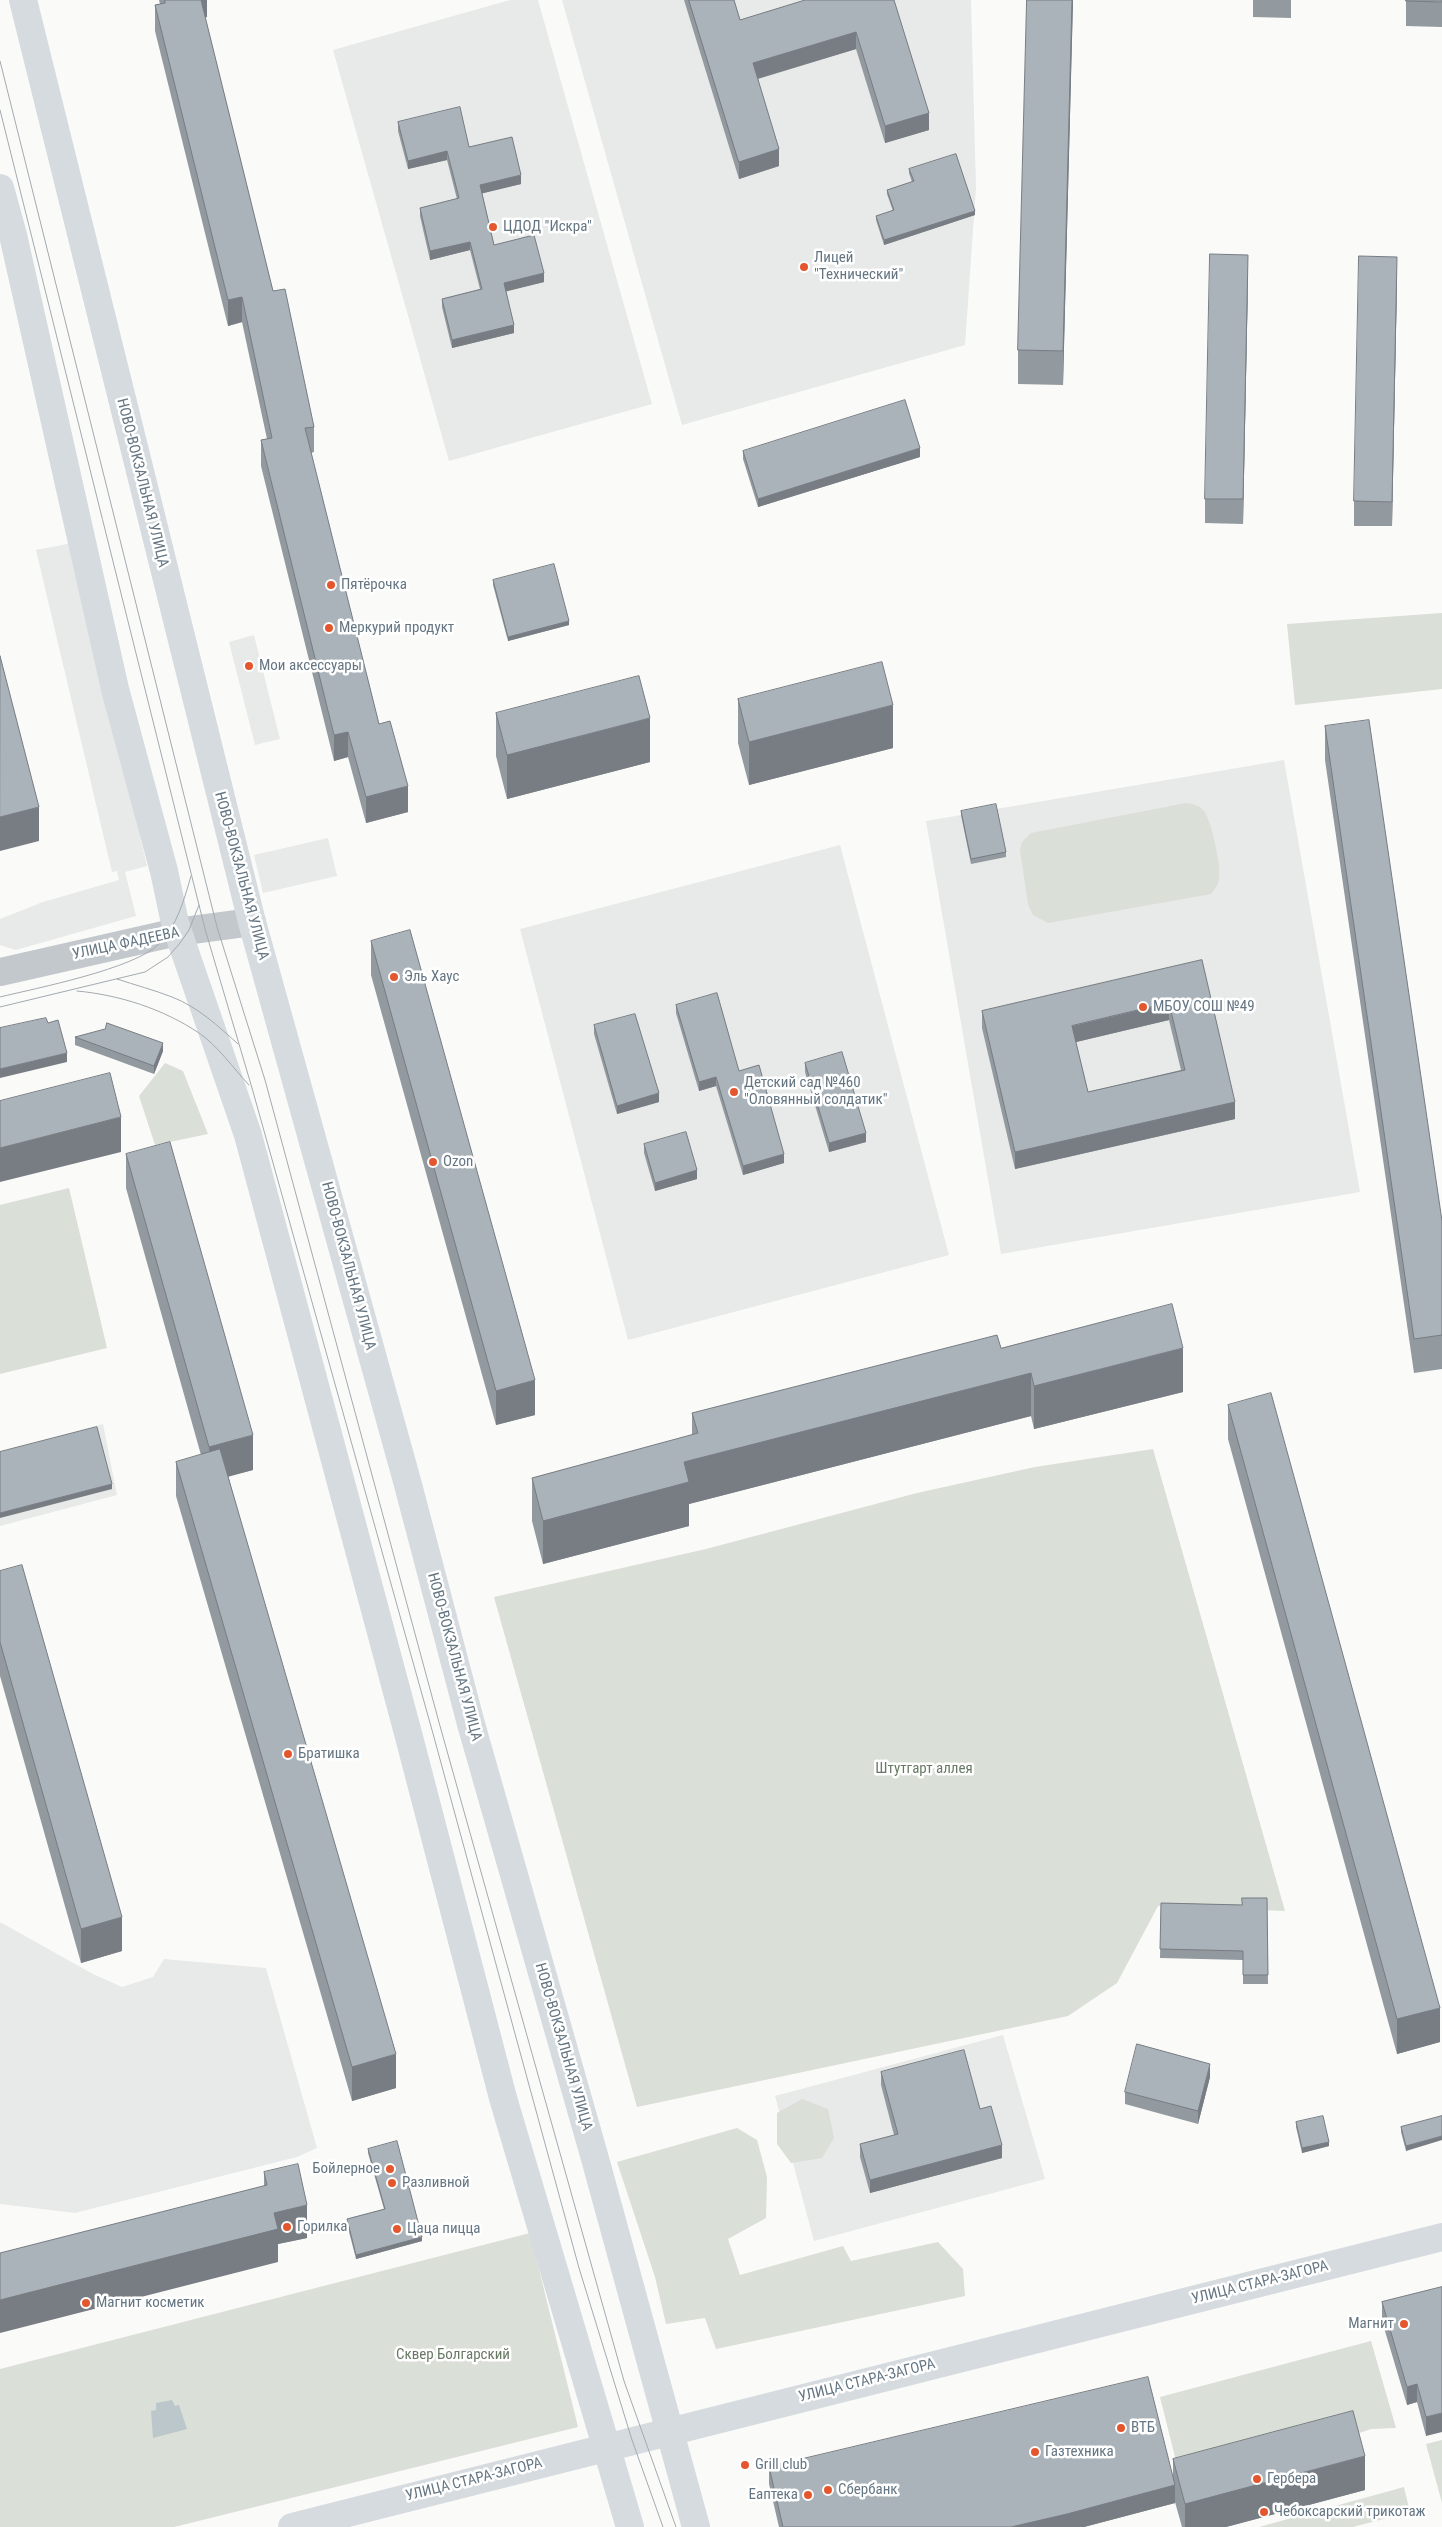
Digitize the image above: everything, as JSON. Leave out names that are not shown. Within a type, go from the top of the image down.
[{"type":"main road","name":"НОВО-ВОКЗАЛЬНАЯ УЛИЦА","points":[[23,0],[252,922],[407,1481],[471,1724],[594,2155],[696,2527]]},
{"type":"main road","points":[[0,188],[13,235],[115,689],[164,871],[177,932],[248,1135],[410,1738],[503,2098],[630,2527]]},
{"type":"main road","name":"УЛИЦА СТАРА-ЗАГОРА","points":[[292,2527],[607,2446],[1442,2237]]},
{"type":"street","name":"УЛИЦА ФАДЕЕВА","points":[[0,972],[177,932],[252,922]]},
{"type":"shaded area","name":"ЦДОД \"Искра\"","points":[[510,0],[538,0],[652,404],[449,461],[333,50]]},
{"type":"shaded area","name":"Лицей \"Технический\"","points":[[562,0],[971,0],[976,188],[965,345],[682,425]]},
{"type":"shaded area","points":[[72,543],[147,866],[125,872],[136,916],[16,950],[0,945],[0,919],[43,902],[119,880],[117,871],[112,872],[36,550]]},
{"type":"shaded area","points":[[254,635],[280,739],[255,745],[229,642]]},
{"type":"shaded area","name":"МБОУ СОШ №49","points":[[1284,760],[1360,1192],[1001,1254],[926,821]]},
{"type":"shaded area","points":[[328,838],[337,876],[263,893],[254,855]]},
{"type":"shaded area","name":"Детский сад №460 \"Оловянный солдатик\"","points":[[840,845],[949,1255],[628,1340],[520,929]]},
{"type":"shaded area","points":[[103,1424],[117,1495],[0,1526],[0,1451]]},
{"type":"shaded area","points":[[0,1922],[93,1974],[122,1987],[153,1977],[164,1959],[266,1968],[317,2148],[297,2157],[75,2213],[0,2204]]},
{"type":"shaded area","points":[[1003,2035],[1045,2179],[814,2241],[775,2096]]},
{"type":"shaded area","points":[[172,2400],[175,2406],[179,2405],[187,2429],[153,2438],[151,2411],[156,2410],[156,2403]]},
{"type":"green space","points":[[1442,613],[1442,689],[1295,705],[1287,624]]},
{"type":"green space","points":[[1186,803],[1198,806],[1204,811],[1212,833],[1217,853],[1219,880],[1211,894],[1048,923],[1033,915],[1028,904],[1020,850],[1022,842],[1031,833]]},
{"type":"green space","points":[[165,1063],[183,1071],[208,1134],[155,1145],[139,1096]]},
{"type":"green space","points":[[69,1188],[107,1348],[0,1374],[0,1205]]},
{"type":"green space","name":"Штутгарт аллея","points":[[1153,1449],[1285,1911],[1158,1906],[1117,1983],[1068,2016],[637,2107],[494,1597],[706,1549],[917,1493],[1035,1467]]},
{"type":"green space","points":[[802,2099],[828,2109],[834,2138],[822,2158],[791,2163],[777,2144],[777,2113]]},
{"type":"green space","points":[[737,2128],[757,2140],[767,2177],[766,2218],[728,2239],[740,2275],[843,2246],[851,2261],[938,2242],[963,2269],[965,2296],[716,2349],[705,2318],[666,2324],[655,2277],[617,2162]]},
{"type":"green space","name":"Сквер Болгарский","points":[[530,2233],[578,2427],[174,2527],[0,2527],[0,2369]]},
{"type":"green space","points":[[1371,2341],[1396,2428],[1371,2429],[1327,2444],[1181,2481],[1160,2397]]},
{"type":"green space","points":[[1442,2440],[1442,2503],[1426,2444]]},
{"type":"green space","points":[[1404,2487],[1410,2512],[1353,2527],[1259,2527]]},
{"type":"building","points":[[165,0],[201,0],[273,291],[285,289],[314,427],[305,428],[379,724],[390,721],[408,786],[366,797],[348,732],[334,735],[261,440],[272,438],[242,297],[228,300],[155,5],[165,3]]},
{"type":"building","points":[[689,0],[734,0],[740,20],[805,0],[894,0],[929,113],[885,126],[856,32],[753,63],[779,149],[739,162]]},
{"type":"building","points":[[1027,0],[1072,0],[1063,351],[1018,350]]},
{"type":"building","points":[[1442,0],[1442,2],[1406,1]]},
{"type":"building","points":[[460,107],[469,147],[512,137],[521,175],[480,185],[494,245],[534,235],[544,273],[504,283],[514,325],[452,340],[442,299],[482,289],[470,242],[430,251],[420,208],[459,198],[447,151],[408,161],[398,122]]},
{"type":"building","points":[[956,154],[975,211],[884,240],[876,216],[894,210],[887,190],[914,181],[909,169]]},
{"type":"building","points":[[1210,254],[1248,255],[1243,499],[1205,499]]},
{"type":"building","points":[[1359,256],[1397,257],[1392,502],[1354,501]]},
{"type":"building","points":[[905,400],[920,448],[758,499],[743,451]]},
{"type":"building","points":[[554,564],[569,621],[508,637],[493,580]]},
{"type":"building","points":[[0,656],[39,807],[0,817]]},
{"type":"building","points":[[882,662],[893,705],[749,742],[738,699]]},
{"type":"building","points":[[639,676],[650,718],[507,755],[496,713]]},
{"type":"building","points":[[1369,720],[1442,1221],[1442,1335],[1414,1339],[1325,726]]},
{"type":"building","points":[[996,804],[1006,852],[971,859],[961,811]]},
{"type":"building","points":[[410,930],[535,1380],[496,1391],[371,941]]},
{"type":"building","points":[[1202,960],[1235,1102],[1015,1152],[982,1011]],"holes":[[[1169,1003],[1185,1070],[1088,1092],[1072,1026]]]},
{"type":"building","points":[[717,993],[739,1071],[759,1065],[784,1154],[743,1166],[716,1077],[699,1082],[676,1005]]},
{"type":"building","points":[[635,1014],[659,1093],[617,1106],[594,1025]]},
{"type":"building","points":[[46,1018],[48,1023],[58,1020],[67,1053],[0,1069],[0,1028]]},
{"type":"building","points":[[107,1023],[163,1043],[154,1066],[75,1037],[105,1029]]},
{"type":"building","points":[[842,1052],[866,1133],[829,1143],[805,1063]]},
{"type":"building","points":[[110,1073],[121,1117],[0,1148],[0,1101]]},
{"type":"building","points":[[686,1132],[697,1170],[655,1183],[644,1144]]},
{"type":"building","points":[[170,1142],[253,1435],[209,1447],[126,1154]]},
{"type":"building","points":[[1172,1304],[1183,1348],[1034,1386],[1031,1373],[684,1462],[689,1482],[543,1521],[532,1478],[698,1433],[692,1413],[997,1335],[1001,1348]]},
{"type":"building","points":[[1271,1393],[1440,2008],[1397,2019],[1228,1405]]},
{"type":"building","points":[[97,1427],[112,1484],[0,1513],[0,1452]]},
{"type":"building","points":[[220,1449],[396,2054],[352,2067],[176,1462]]},
{"type":"building","points":[[22,1565],[122,1917],[81,1929],[0,1642],[0,1571]]},
{"type":"building","points":[[1242,1898],[1267,1898],[1268,1975],[1243,1975],[1243,1951],[1160,1949],[1161,1903],[1242,1905]]},
{"type":"building","points":[[1137,2044],[1210,2064],[1198,2111],[1125,2092]]},
{"type":"building","points":[[964,2050],[980,2109],[991,2106],[1002,2145],[870,2180],[860,2144],[898,2134],[881,2072]]},
{"type":"building","points":[[1323,2116],[1329,2142],[1302,2148],[1296,2122]]},
{"type":"building","points":[[1442,2116],[1442,2136],[1406,2146],[1401,2127]]},
{"type":"building","name":"Разливной","points":[[397,2141],[422,2237],[356,2255],[347,2219],[385,2209],[368,2149]]},
{"type":"building","points":[[298,2164],[307,2205],[274,2213],[278,2229],[0,2300],[0,2253],[267,2185],[264,2172]]},
{"type":"building","points":[[1442,2287],[1442,2413],[1426,2417],[1417,2384],[1407,2387],[1382,2302]]},
{"type":"building","points":[[1148,2377],[1175,2485],[1011,2527],[783,2527],[769,2467]]},
{"type":"building","points":[[1353,2411],[1365,2456],[1185,2504],[1173,2459]]},
{"type":"tram line","points":[[0,61],[217,927],[265,1080],[440,1726],[624,2381],[676,2527]]},
{"type":"tram line","points":[[0,110],[205,929],[252,1088],[432,1730],[579,2268],[632,2440],[663,2527]]},
{"type":"tram line","points":[[0,997],[84,976],[129,962],[147,953],[159,944],[171,929],[186,894],[191,876]]},
{"type":"tram line","points":[[0,1007],[145,972],[168,957],[180,943],[189,930],[199,905]]},
{"type":"tram line","points":[[117,979],[181,1001],[207,1017],[238,1044]]},
{"type":"tram line","points":[[77,991],[141,1004],[185,1024],[213,1044],[249,1085]]},
{"type":"place","name":"ЦДОД \"Искра\"","points":[[493,227]]},
{"type":"place","name":"Лицей \"Технический\"","points":[[804,267]]},
{"type":"place","name":"Пятёрочка","points":[[331,585]]},
{"type":"place","name":"Меркурий продукт","points":[[329,628]]},
{"type":"place","name":"Мои аксессуары","points":[[249,666]]},
{"type":"place","name":"Эль Хаус","points":[[394,977]]},
{"type":"place","name":"МБОУ СОШ №49","points":[[1143,1007]]},
{"type":"place","name":"Детский сад №460 \"Оловянный солдатик\"","points":[[734,1092]]},
{"type":"place","name":"Ozon","points":[[433,1162]]},
{"type":"place","name":"Братишка","points":[[288,1754]]},
{"type":"place","name":"Бойлерное","points":[[390,2169]]},
{"type":"place","name":"Разливной","points":[[392,2183]]},
{"type":"place","name":"Горилка","points":[[287,2227]]},
{"type":"place","name":"Цаца пицца","points":[[397,2229]]},
{"type":"place","name":"Магнит косметик","points":[[86,2303]]},
{"type":"place","name":"Магнит","points":[[1404,2324]]},
{"type":"place","name":"ВТБ","points":[[1121,2428]]},
{"type":"place","name":"Газтехника","points":[[1035,2452]]},
{"type":"place","name":"Grill club","points":[[745,2465]]},
{"type":"place","name":"Гербера","points":[[1257,2479]]},
{"type":"place","name":"Сбербанк","points":[[828,2490]]},
{"type":"place","name":"Еаптека","points":[[808,2495]]},
{"type":"place","name":"Чебоксарский трикотаж","points":[[1264,2512]]}]
